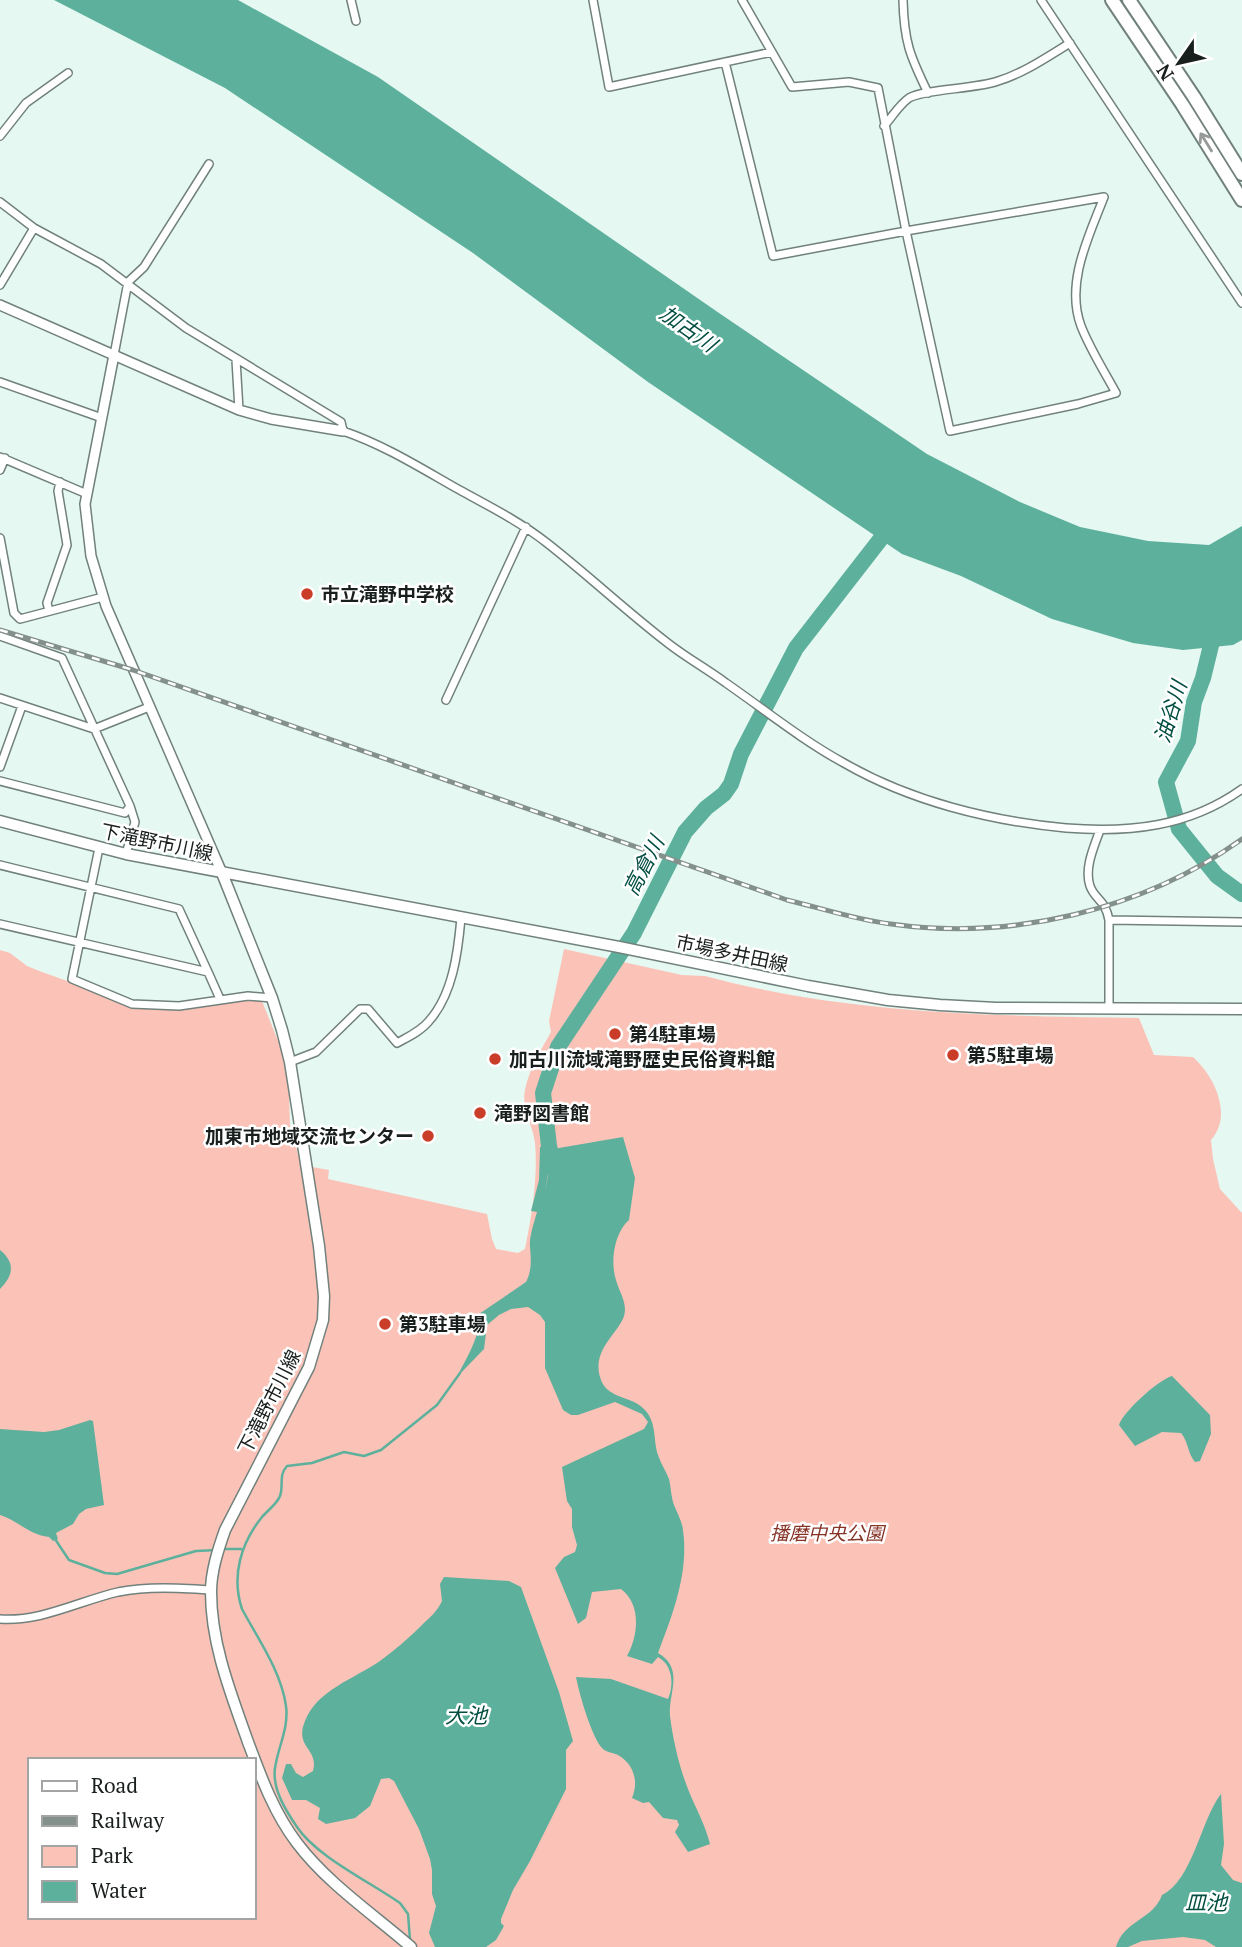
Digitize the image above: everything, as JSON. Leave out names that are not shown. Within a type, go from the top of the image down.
[{"type":"highway","points":[[1112,0],[1242,200]]},
{"type":"highway","points":[[1129,0],[1242,174]]},
{"type":"main road","name":"下滝野市川線","points":[[0,821],[99,848],[222,873],[272,998],[290,1062],[319,1246],[323,1320],[309,1367],[225,1530],[216,1556],[211,1590],[213,1628],[223,1671],[255,1758]]},
{"type":"main road","name":"市場多井田線","points":[[222,873],[888,1000],[951,1006],[1242,1009]]},
{"type":"main road","name":"下滝野市川線","points":[[256,1762],[278,1814],[296,1842],[314,1863],[411,1947]]},
{"type":"street","points":[[351,0],[356,21]]},
{"type":"street","points":[[593,0],[608,88],[772,52]]},
{"type":"street","points":[[725,62],[773,256],[906,231],[1104,197],[1080,264],[1076,306],[1080,324],[1116,393],[1078,404],[950,431],[906,231],[884,127],[878,88],[849,82],[792,87],[742,0]]},
{"type":"street","points":[[903,0],[904,32],[908,51],[928,93]]},
{"type":"street","points":[[1041,0],[1242,303]]},
{"type":"street","points":[[884,127],[908,99],[920,93],[966,89],[998,82],[1023,71],[1070,43]]},
{"type":"street","points":[[0,136],[26,103],[68,73]]},
{"type":"street","points":[[209,164],[144,267],[128,282],[85,504],[87,537],[95,577],[222,873]]},
{"type":"street","points":[[0,202],[34,228],[101,264],[128,282],[186,328],[341,422],[343,431]]},
{"type":"street","points":[[0,285],[34,228]]},
{"type":"street","points":[[0,305],[239,410],[271,419],[343,431],[376,443],[526,527],[669,644],[792,730],[843,763],[919,797],[1045,826],[1100,830],[1138,829],[1185,819],[1223,803],[1242,789]]},
{"type":"street","points":[[236,360],[239,410]]},
{"type":"street","points":[[0,382],[102,418]]},
{"type":"street","points":[[0,470],[2,457],[87,494]]},
{"type":"street","points":[[49,611],[47,603],[67,545],[58,491],[60,482]]},
{"type":"street","points":[[446,701],[526,527]]},
{"type":"street","points":[[0,538],[14,613],[20,619],[103,597]]},
{"type":"street","points":[[0,636],[62,658],[130,806],[135,822],[126,854]]},
{"type":"street","points":[[0,698],[94,729],[149,707]]},
{"type":"street","points":[[0,767],[1,757],[22,706]]},
{"type":"street","points":[[0,781],[125,813],[130,806]]},
{"type":"street","points":[[1100,830],[1088,867],[1090,886],[1106,906],[1109,920],[1109,1009]]},
{"type":"street","points":[[99,848],[72,979],[132,1004],[179,1006],[247,996],[272,998]]},
{"type":"street","points":[[0,865],[179,909],[220,999]]},
{"type":"street","points":[[290,1062],[316,1052],[360,1009],[368,1009],[397,1043],[429,1021],[443,999],[451,977],[459,945],[461,918]]},
{"type":"street","points":[[1109,920],[1242,922]]},
{"type":"street","points":[[0,924],[208,972]]},
{"type":"street","points":[[0,1619],[43,1615],[116,1593],[149,1587],[211,1590]]},
{"type":"green space","name":"播磨中央公園","points":[[564,949],[682,975],[705,976],[758,989],[866,1005],[975,1014],[1139,1018],[1154,1055],[1193,1057],[1201,1065],[1214,1085],[1221,1108],[1221,1119],[1211,1140],[1220,1189],[1242,1213],[1242,1947],[0,1947],[0,950],[10,953],[27,966],[132,1004],[179,1006],[248,996],[262,1001],[283,1053],[289,1093],[290,1125],[301,1165],[329,1170],[328,1179],[487,1214],[496,1249],[518,1253],[525,1249],[536,1169],[535,1143],[526,1110],[525,1090],[532,1067],[551,1032],[549,1021]]},
{"type":"water","name":"加古川","points":[[54,0],[238,0],[378,77],[927,454],[1020,502],[1080,527],[1148,541],[1209,545],[1242,526],[1242,640],[1233,645],[1183,650],[1133,643],[1052,619],[961,576],[902,554],[648,382],[473,253],[225,88]]},
{"type":"water","points":[[623,1137],[635,1178],[629,1220],[620,1232],[614,1257],[614,1273],[625,1310],[620,1325],[604,1347],[598,1366],[600,1377],[608,1390],[640,1405],[649,1415],[658,1455],[669,1479],[673,1502],[682,1527],[682,1577],[658,1653],[671,1666],[673,1682],[670,1716],[675,1744],[685,1780],[710,1844],[688,1852],[675,1832],[679,1825],[677,1820],[663,1818],[649,1802],[643,1803],[632,1798],[634,1774],[628,1763],[618,1755],[604,1750],[599,1744],[586,1715],[576,1677],[611,1679],[668,1699],[671,1682],[667,1665],[658,1657],[652,1664],[627,1656],[634,1639],[636,1621],[632,1603],[621,1589],[592,1592],[586,1618],[578,1624],[555,1568],[564,1557],[575,1552],[577,1545],[562,1467],[644,1429],[648,1422],[642,1414],[615,1402],[578,1415],[571,1415],[563,1410],[545,1368],[545,1322],[528,1307],[511,1309],[487,1325],[484,1349],[457,1377],[476,1338],[479,1314],[528,1278],[531,1265],[530,1239],[537,1212],[531,1211],[539,1180],[540,1147],[551,1145],[552,1149],[545,1192],[553,1149]]},
{"type":"water","points":[[0,1250],[9,1260],[11,1270],[0,1289]]},
{"type":"water","points":[[1172,1376],[1210,1415],[1211,1434],[1200,1461],[1195,1462],[1181,1433],[1162,1432],[1135,1446],[1119,1425],[1142,1397]]},
{"type":"water","points":[[93,1421],[104,1505],[86,1509],[73,1524],[56,1533],[58,1539],[53,1541],[0,1515],[0,1429],[44,1432]]},
{"type":"water","name":"大池","points":[[444,1577],[509,1581],[521,1587],[559,1692],[573,1741],[566,1750],[566,1789],[513,1890],[501,1919],[504,1926],[496,1940],[486,1947],[435,1947],[429,1933],[436,1906],[432,1894],[430,1859],[419,1829],[394,1781],[389,1778],[381,1779],[370,1806],[355,1818],[326,1824],[318,1819],[320,1808],[306,1800],[292,1800],[282,1778],[286,1764],[291,1764],[296,1773],[303,1777],[313,1771],[313,1757],[304,1743],[302,1730],[318,1701],[391,1653],[431,1617],[442,1601],[440,1584]]},
{"type":"water","name":"皿池","points":[[1221,1794],[1224,1844],[1221,1865],[1233,1880],[1242,1883],[1242,1947],[1216,1947],[1205,1940],[1183,1937],[1116,1947],[1125,1931],[1152,1910],[1162,1895],[1173,1887],[1181,1876]]},
{"type":"waterway","name":"高倉川","points":[[557,1179],[549,1146],[543,1093],[558,1047],[634,933],[685,832],[731,784],[741,754],[796,648],[893,523]]},
{"type":"waterway","name":"油谷川","points":[[1215,629],[1194,702],[1188,741],[1166,782],[1179,829],[1217,876],[1242,894]]},
{"type":"waterway","points":[[410,1940],[408,1914],[400,1903],[317,1848],[288,1814],[275,1776],[285,1730],[286,1706],[274,1668],[242,1609],[238,1572],[248,1538],[280,1496],[283,1473],[287,1466],[312,1463],[344,1452],[364,1456],[381,1450],[437,1405],[460,1373]]},
{"type":"waterway","points":[[55,1539],[69,1560],[105,1573],[117,1574],[196,1551],[217,1550]]},
{"type":"waterway","points":[[223,1549],[241,1549]]},
{"type":"railway","points":[[0,630],[133,670],[787,900],[878,922],[937,928],[983,928],[1075,914],[1119,902],[1162,885],[1203,864],[1242,839]]},
{"type":"place","name":"市立滝野中学校","points":[[307,594]]},
{"type":"place","name":"第4駐車場","points":[[615,1034]]},
{"type":"place","name":"第5駐車場","points":[[953,1055]]},
{"type":"place","name":"加古川流域滝野歴史民俗資料館","points":[[495,1059]]},
{"type":"place","name":"滝野図書館","points":[[480,1113]]},
{"type":"place","name":"加東市地域交流センター","points":[[428,1136]]},
{"type":"place","name":"第3駐車場","points":[[385,1324]]}]
